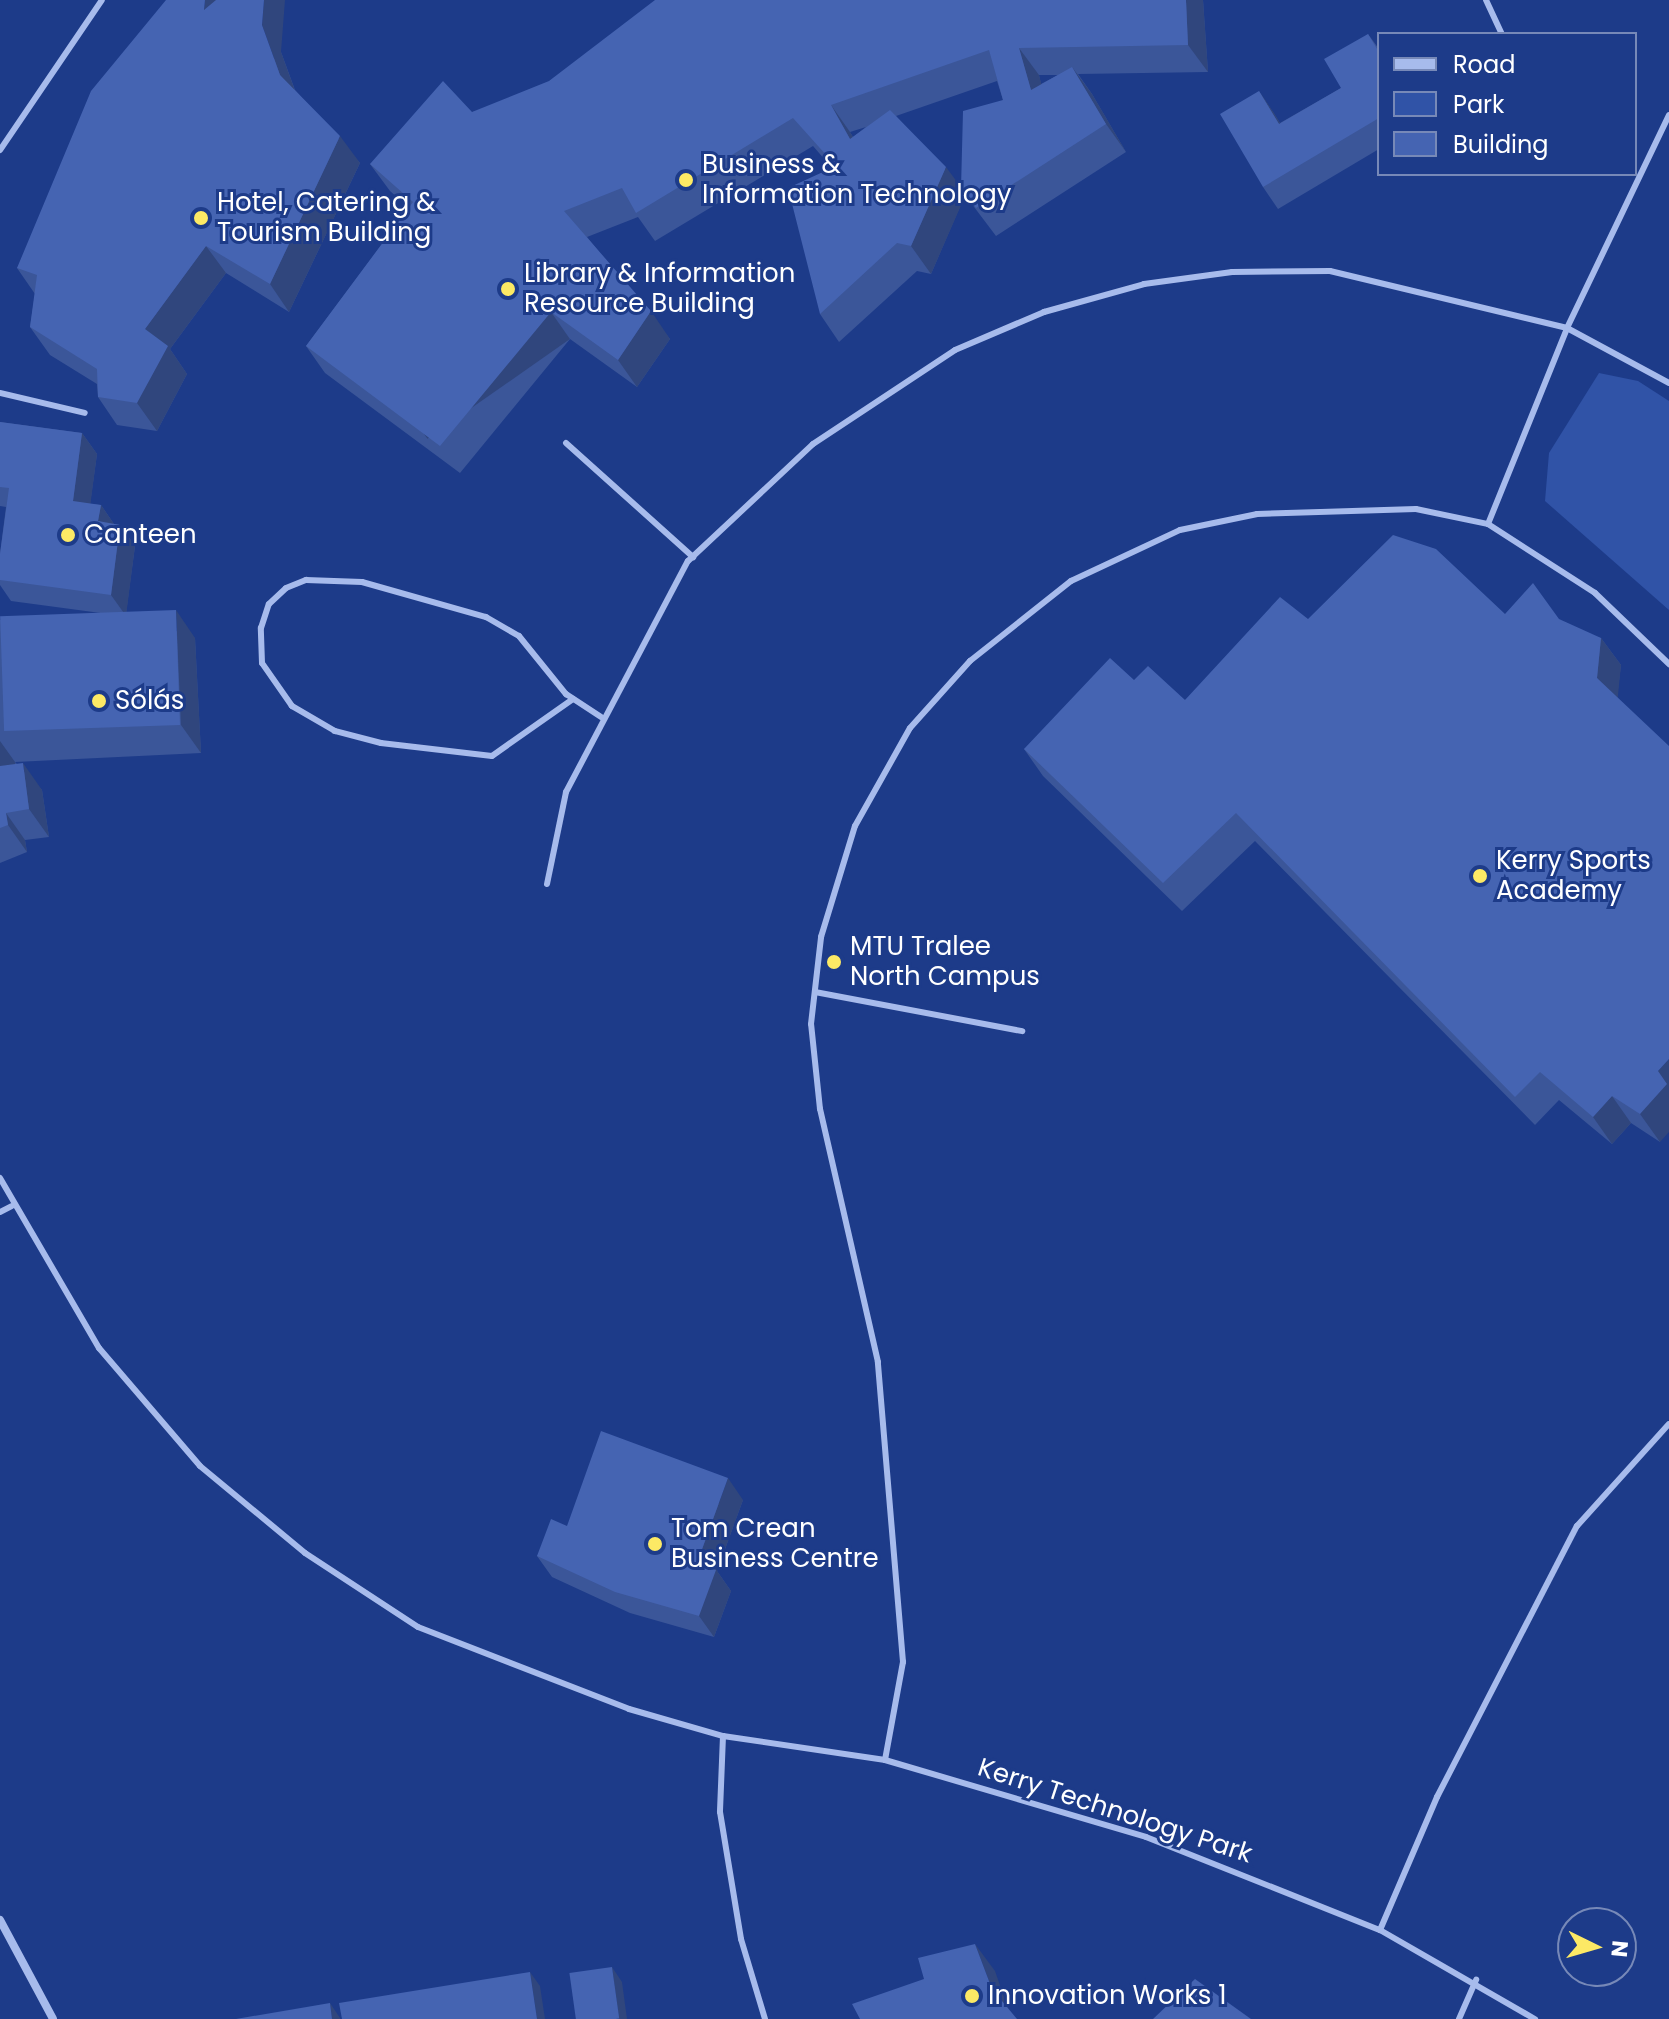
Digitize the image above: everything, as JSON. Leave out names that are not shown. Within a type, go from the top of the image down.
[{"type":"street","points":[[0,1920],[53,2019]]},
{"type":"lane","points":[[0,150],[102,0]]},
{"type":"lane","points":[[1486,0],[1501,32]]},
{"type":"lane","points":[[1638,166],[1669,115]]},
{"type":"lane","points":[[1488,524],[1567,328],[1634,176]]},
{"type":"lane","points":[[547,884],[566,792],[601,717],[693,557],[813,444],[955,350],[1044,312],[1144,284],[1232,272],[1330,271],[1567,328],[1669,383]]},
{"type":"lane","points":[[0,393],[85,413]]},
{"type":"lane","points":[[566,443],[693,557]]},
{"type":"lane","points":[[885,1760],[903,1662],[878,1362],[820,1109],[815,992],[821,937],[855,826],[882,773],[970,661],[1026,612],[1071,581],[1180,530],[1257,514],[1416,509],[1488,524],[1595,593],[1669,664]]},
{"type":"lane","points":[[573,699],[492,756],[381,743],[335,731],[292,706],[262,663],[261,628],[269,604],[286,588],[306,580],[362,582],[486,617],[519,636],[573,699],[601,717]]},
{"type":"lane","points":[[815,992],[1022,1031]]},
{"type":"lane","name":"Kerry Technology Park","points":[[0,1178],[12,1206],[99,1348],[200,1466],[305,1553],[418,1627],[538,1680],[723,1736],[885,1760],[1146,1837],[1380,1930],[1476,1980],[1535,2019]]},
{"type":"lane","points":[[0,1212],[12,1206]]},
{"type":"lane","points":[[1380,1930],[1437,1797],[1577,1526],[1669,1424]]},
{"type":"lane","points":[[723,1736],[720,1812],[741,1939],[765,2019]]},
{"type":"lane","points":[[1459,2019],[1476,1980]]},
{"type":"green space","points":[[1599,373],[1638,381],[1669,401],[1669,610],[1545,501],[1549,453]]},
{"type":"building","name":"Hotel, Catering & Tourism Building","points":[[166,0],[205,0],[204,10],[216,0],[264,0],[262,25],[280,75],[340,136],[270,284],[206,246],[145,329],[168,346],[137,403],[98,397],[97,369],[30,327],[37,275],[17,268],[91,91]]},
{"type":"building","points":[[655,0],[1186,0],[1188,45],[1019,48],[1031,90],[1072,67],[1106,124],[976,208],[961,188],[963,111],[1003,100],[989,50],[831,105],[850,139],[890,110],[946,167],[911,246],[897,243],[820,314],[788,188],[836,166],[793,118],[636,213],[622,188],[564,211],[651,311],[618,360],[551,312],[440,446],[306,346],[413,202],[370,164],[443,81],[472,112],[549,81]]},
{"type":"building","points":[[1368,34],[1377,49],[1377,119],[1263,187],[1220,114],[1259,91],[1279,124],[1341,88],[1324,59]]},
{"type":"building","name":"Canteen","points":[[0,422],[82,433],[73,501],[101,505],[98,521],[120,525],[111,595],[0,580],[0,554],[9,488],[0,487]]},
{"type":"building","name":"Kerry Sports Academy","points":[[1393,535],[1436,549],[1505,614],[1533,583],[1559,619],[1601,638],[1597,678],[1669,746],[1669,1059],[1658,1071],[1667,1084],[1640,1114],[1612,1096],[1593,1117],[1540,1072],[1515,1097],[1236,813],[1163,883],[1024,749],[1110,658],[1134,680],[1148,666],[1185,700],[1280,597],[1308,619]]},
{"type":"building","points":[[176,610],[180,725],[4,731],[0,616]]},
{"type":"building","points":[[23,763],[29,809],[6,813],[8,825],[0,828],[0,766]]},
{"type":"building","name":"Tom Crean Business Centre","points":[[601,1431],[728,1478],[697,1563],[716,1570],[699,1616],[615,1592],[537,1556],[551,1519],[567,1526]]},
{"type":"building","points":[[975,1944],[992,1989],[1017,2019],[860,2019],[852,2004],[924,1979],[918,1958]]},
{"type":"building","points":[[612,1967],[619,2018],[576,2019],[569,1973]]},
{"type":"building","points":[[530,1972],[537,2019],[342,2019],[339,2003]]},
{"type":"building","points":[[1195,1979],[1251,2019],[1153,2019]]},
{"type":"building","points":[[330,2003],[332,2019],[236,2019]]},
{"type":"place","name":"Business & Information Technology","points":[[686,180]]},
{"type":"place","name":"Hotel, Catering & Tourism Building","points":[[201,218]]},
{"type":"place","name":"Library & Information Resource Building","points":[[508,289]]},
{"type":"place","name":"Canteen","points":[[68,535]]},
{"type":"place","name":"Sólás","points":[[99,701]]},
{"type":"place","name":"Kerry Sports Academy","points":[[1480,876]]},
{"type":"place","name":"MTU Tralee North Campus","points":[[834,962]]},
{"type":"place","name":"Tom Crean Business Centre","points":[[655,1544]]},
{"type":"place","name":"Innovation Works 1","points":[[972,1996]]}]
